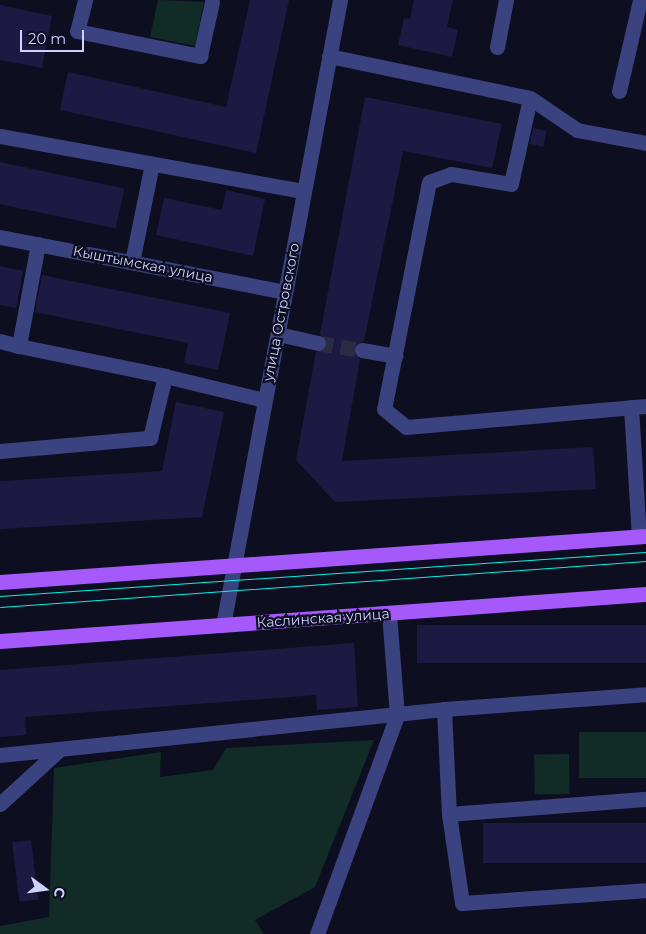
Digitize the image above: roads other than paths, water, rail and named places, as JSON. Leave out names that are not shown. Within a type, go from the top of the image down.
[{"type":"main road","points":[[0,582],[642,536]]},
{"type":"main road","name":"Каслинская улица","points":[[0,641],[646,594]]},
{"type":"street","points":[[83,0],[77,31],[200,56],[212,2]]},
{"type":"street","name":"улица Островского","points":[[223,625],[340,0]]},
{"type":"street","points":[[497,47],[506,0]]},
{"type":"street","points":[[619,91],[640,0]]},
{"type":"street","points":[[329,56],[530,98],[577,130],[646,143]]},
{"type":"street","points":[[530,98],[511,184],[451,174],[430,182],[384,409],[406,428],[646,406]]},
{"type":"street","points":[[0,136],[304,191]]},
{"type":"street","points":[[132,262],[152,164]]},
{"type":"street","name":"Кыштымская улица","points":[[0,237],[285,292]]},
{"type":"street","points":[[19,346],[38,244]]},
{"type":"street","points":[[278,334],[318,343]]},
{"type":"street","points":[[0,341],[166,376],[264,400]]},
{"type":"street","points":[[362,350],[395,356]]},
{"type":"street","points":[[0,451],[150,438],[166,376]]},
{"type":"street","points":[[631,407],[642,536]]},
{"type":"street","points":[[317,934],[397,715],[389,613]]},
{"type":"street","points":[[0,755],[444,709],[646,694]]},
{"type":"street","points":[[444,709],[449,814],[462,903],[646,890]]},
{"type":"street","points":[[0,804],[59,750]]},
{"type":"street","points":[[449,814],[646,799]]},
{"type":"tunnel","points":[[318,343],[362,350]]},
{"type":"tram line","points":[[0,596],[646,552]]},
{"type":"tram line","points":[[0,607],[646,561]]}]
